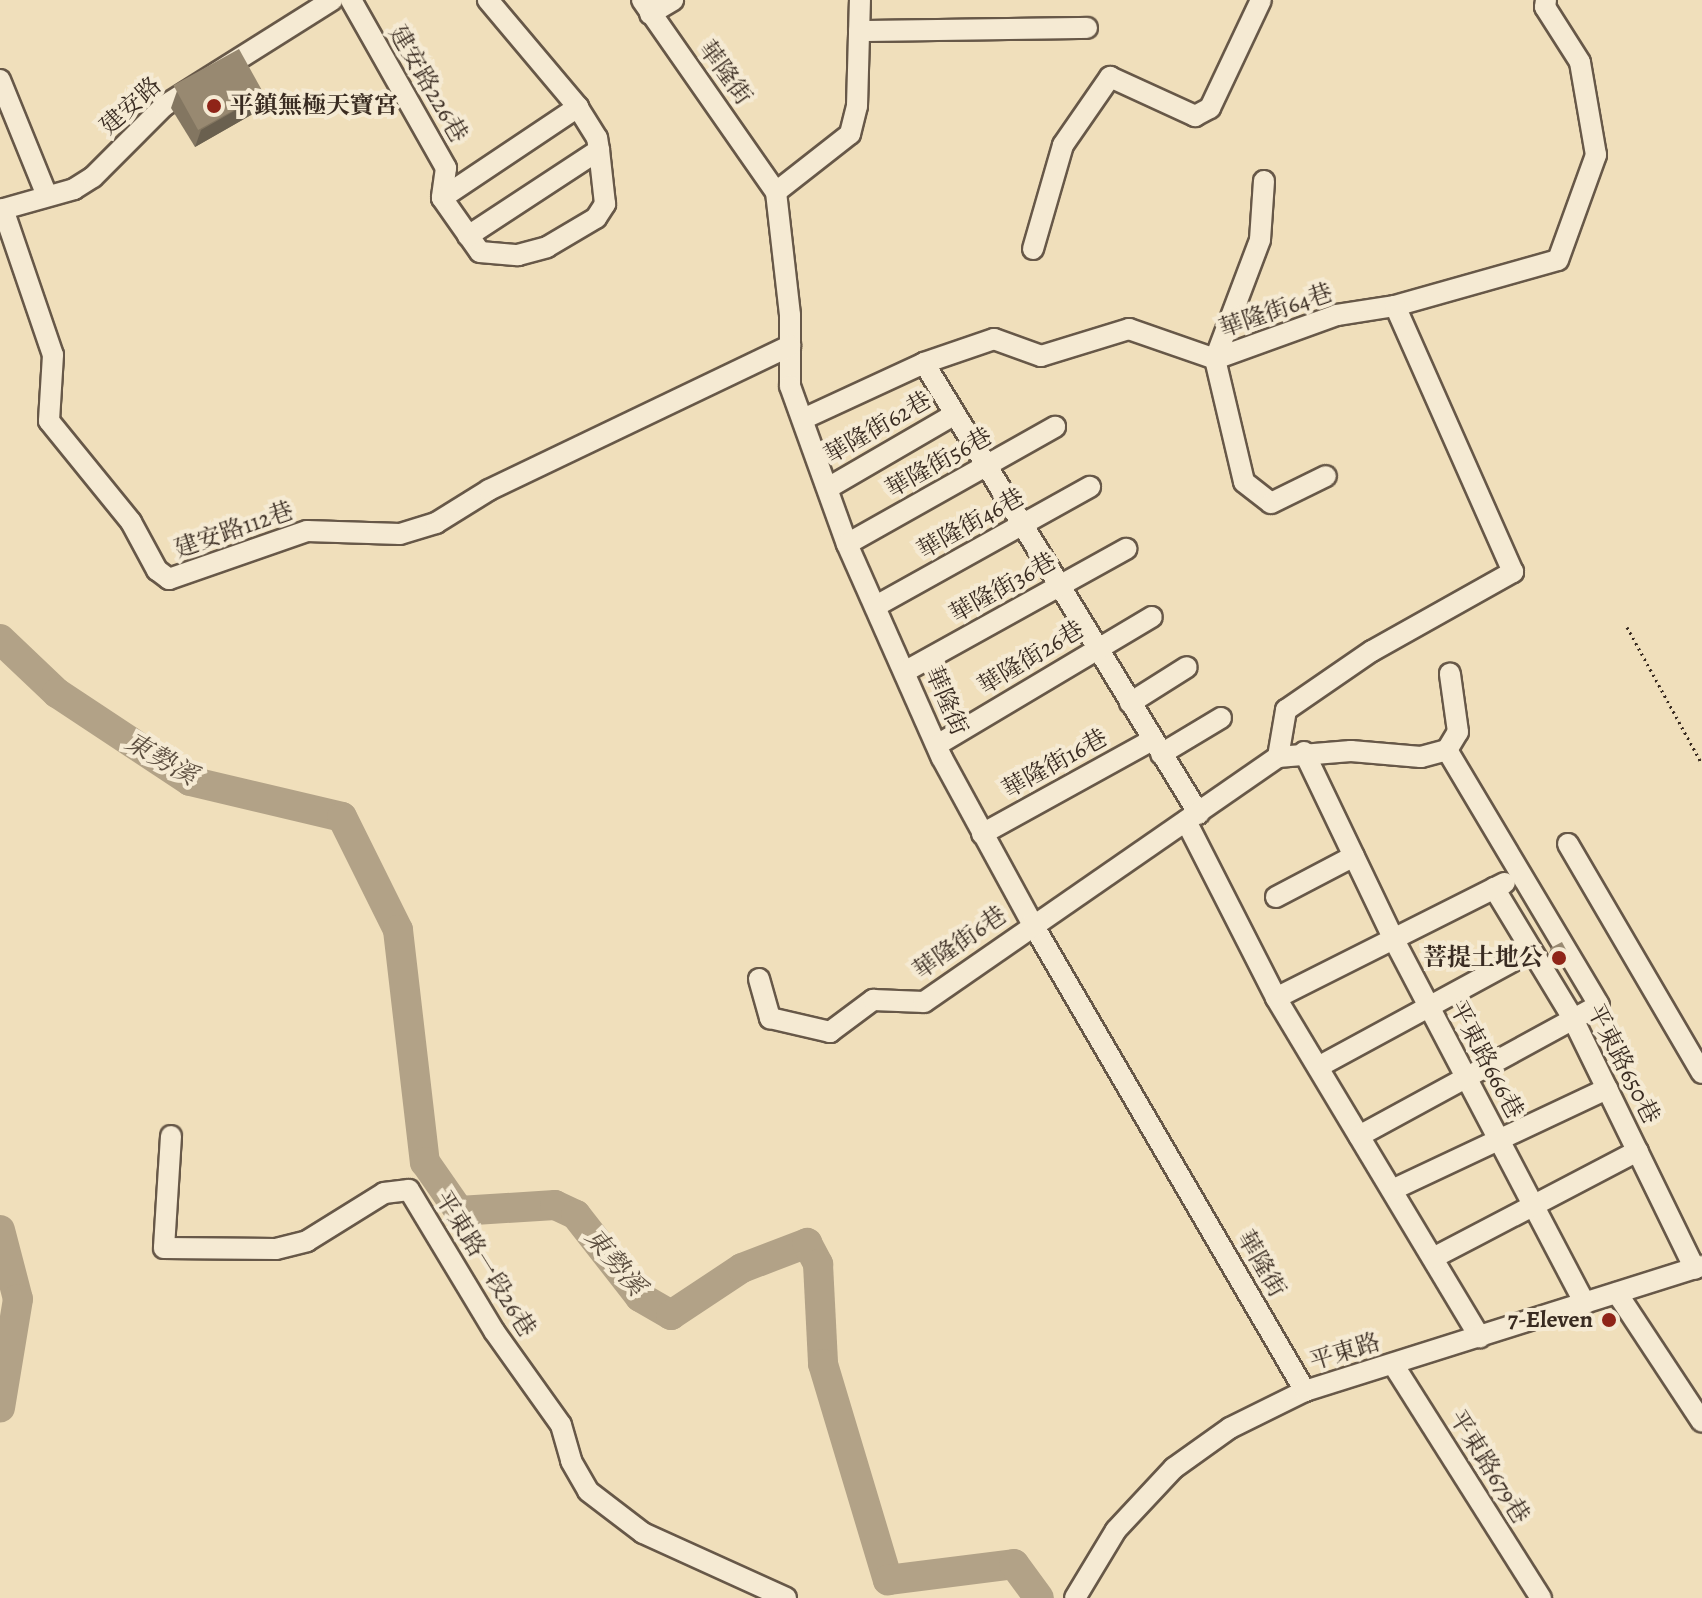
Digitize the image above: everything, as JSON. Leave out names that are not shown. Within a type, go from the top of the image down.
[{"type":"street","name":"建安路","points":[[1,209],[47,196],[93,177],[164,106],[332,0]]},
{"type":"street","name":"建安路226巷","points":[[351,0],[446,168],[442,198]]},
{"type":"street","points":[[488,0],[578,107],[597,138],[605,204],[596,218],[547,247],[518,255],[480,252],[442,198],[578,107]]},
{"type":"street","points":[[646,7],[673,0]]},
{"type":"street","points":[[776,192],[850,134],[857,106],[860,0]]},
{"type":"street","points":[[1033,249],[1063,145],[1110,77],[1195,116],[1210,108],[1261,0]]},
{"type":"street","name":"華隆街64巷","points":[[803,419],[924,363],[994,339],[1041,356],[1129,329],[1215,359],[1337,315],[1395,306],[1558,260],[1596,155],[1580,62],[1545,7],[1546,0]]},
{"type":"street","name":"華隆街","points":[[646,7],[776,192],[790,346],[790,386],[847,544],[937,745],[1032,923],[1305,1391]]},
{"type":"street","points":[[859,31],[1087,28]]},
{"type":"street","points":[[0,80],[47,196]]},
{"type":"street","points":[[468,236],[599,150]]},
{"type":"street","points":[[1264,181],[1260,240],[1215,359],[1244,482],[1271,503],[1326,476]]},
{"type":"street","name":"建安路112巷","points":[[1,209],[53,355],[49,421],[131,522],[157,570],[169,579],[307,531],[400,534],[436,523],[489,490],[790,346]]},
{"type":"street","points":[[1395,306],[1513,572],[1372,651],[1286,710],[1278,757],[1304,752],[1421,757],[1447,750],[1458,732],[1450,674]]},
{"type":"street","points":[[924,363],[983,468],[1023,526],[1157,747],[1276,998],[1480,1337]]},
{"type":"street","name":"華隆街62巷","points":[[828,488],[955,414]]},
{"type":"street","name":"華隆街56巷","points":[[847,544],[1055,427]]},
{"type":"street","name":"華隆街46巷","points":[[876,606],[1090,487]]},
{"type":"street","name":"華隆街36巷","points":[[906,671],[1126,549]]},
{"type":"street","name":"華隆街26巷","points":[[937,745],[1152,617]]},
{"type":"street","points":[[1130,703],[1187,667]]},
{"type":"street","name":"華隆街16巷","points":[[982,834],[1221,718]]},
{"type":"street","points":[[1359,1136],[1572,1017],[1599,1005],[1519,876],[1447,750]]},
{"type":"street","name":"平東路666巷","points":[[1304,752],[1393,938],[1585,1304]]},
{"type":"street","name":"華隆街6巷","points":[[759,979],[770,1018],[830,1032],[873,1000],[924,1002],[1032,923],[1193,818],[1278,757]]},
{"type":"street","points":[[1568,844],[1702,1073]]},
{"type":"street","points":[[1276,897],[1354,856]]},
{"type":"street","points":[[1276,998],[1519,876]]},
{"type":"street","name":"平東路650巷","points":[[1494,888],[1572,1017],[1699,1267]]},
{"type":"street","points":[[1318,1067],[1532,951]]},
{"type":"street","points":[[1392,1190],[1607,1089]]},
{"type":"street","name":"平東路一段26巷","points":[[171,1136],[164,1248],[276,1249],[307,1241],[384,1193],[409,1190],[494,1331],[561,1425],[571,1461],[588,1491],[643,1533],[786,1598]]},
{"type":"street","points":[[1433,1258],[1638,1151]]},
{"type":"street","name":"平東路","points":[[1075,1598],[1116,1530],[1174,1468],[1230,1428],[1305,1391],[1699,1267]]},
{"type":"street","points":[[1617,1293],[1702,1422]]},
{"type":"street","name":"平東路679巷","points":[[1393,1364],[1541,1598]]},
{"type":"path","points":[[1627,627],[1702,764]]},
{"type":"building","points":[[239,49],[264,94],[198,130],[173,85]]},
{"type":"building","points":[[1562,942],[1570,957],[1559,963],[1551,948]]},
{"type":"waterway","name":"東勢溪","points":[[0,639],[57,693],[190,781],[342,817],[398,930],[425,1162],[459,1211],[555,1205],[576,1215],[640,1297],[671,1315],[742,1268],[807,1243],[818,1264],[823,1364],[888,1580],[1014,1564],[1039,1598]]},
{"type":"waterway","points":[[0,1230],[18,1299],[0,1408]]},
{"type":"place","name":"平鎮無極天寶宮","points":[[214,106]]},
{"type":"place","name":"菩提土地公","points":[[1559,958]]},
{"type":"place","name":"7-Eleven","points":[[1609,1320]]}]
